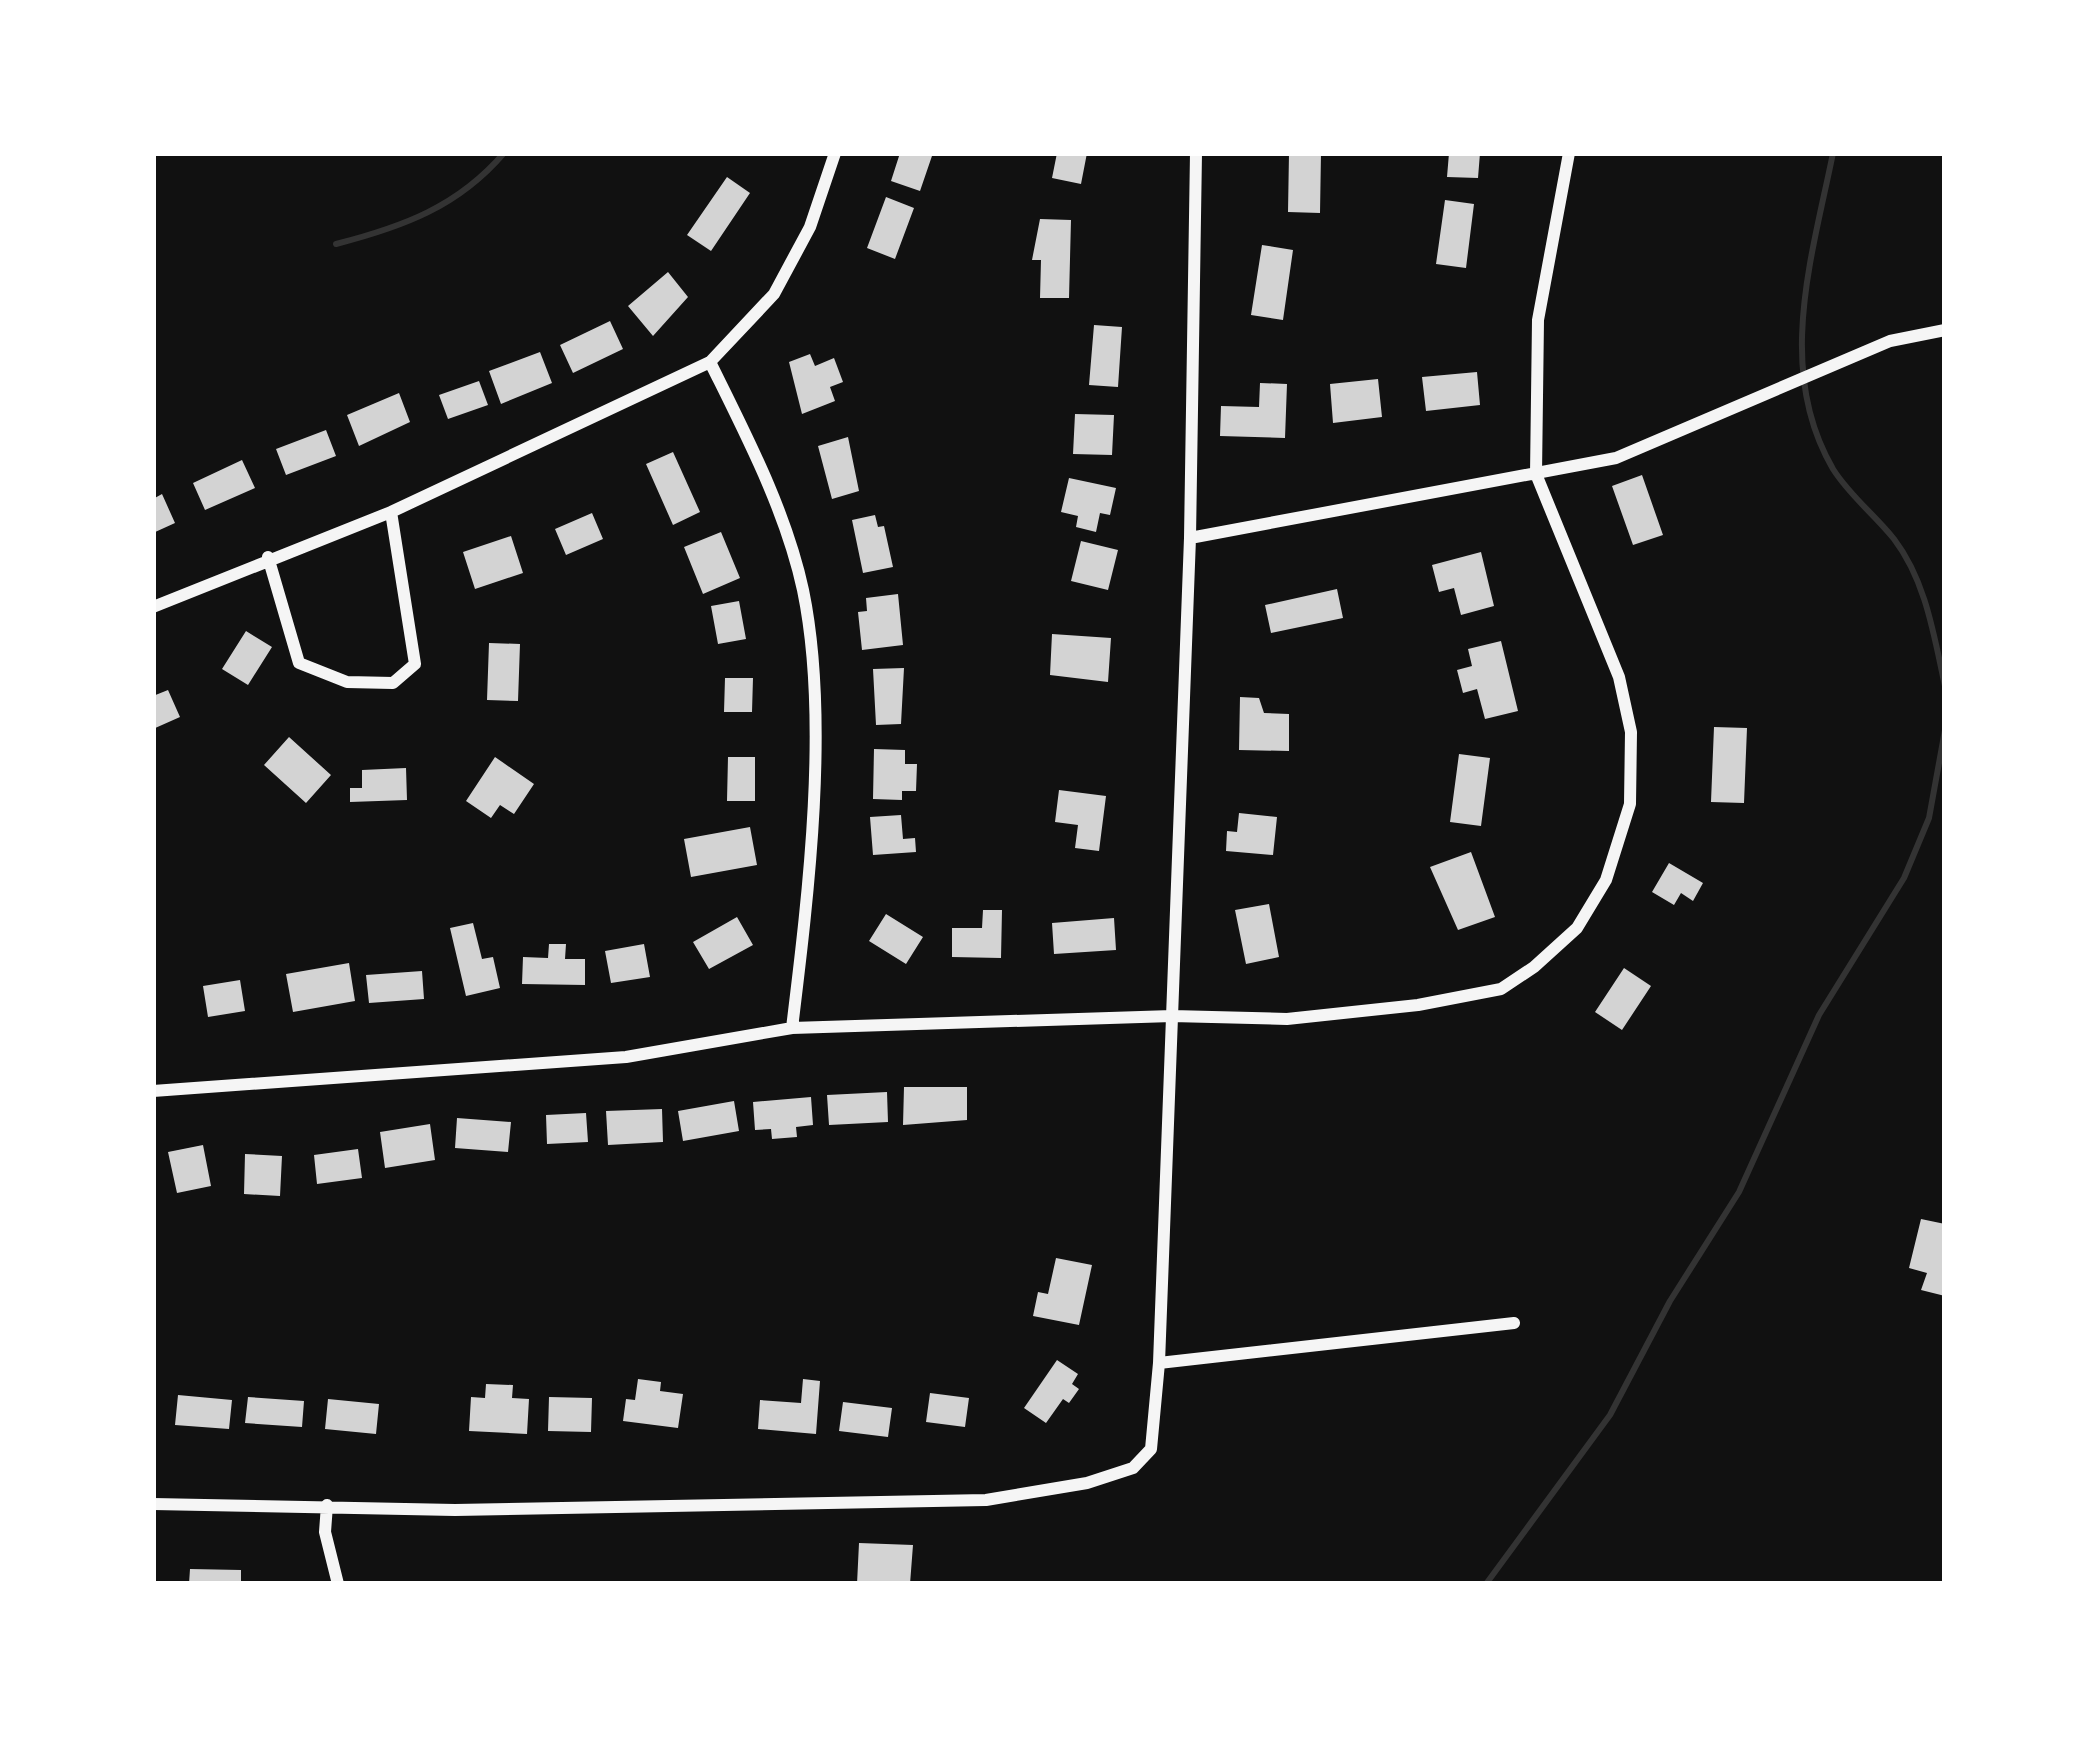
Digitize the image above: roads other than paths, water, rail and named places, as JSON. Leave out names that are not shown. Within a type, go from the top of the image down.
[{"type":"street","points":[[153,608],[268,557],[391,512],[710,362],[774,294],[810,227],[835,153]]},
{"type":"street","points":[[153,1504],[455,1510],[986,1500],[1087,1483],[1133,1468],[1150,1450],[1159,1363],[1190,538],[1196,153]]},
{"type":"street","points":[[153,1091],[626,1057],[791,1028],[1172,1016],[1287,1018],[1418,1005],[1501,989],[1577,928],[1606,880],[1630,804],[1631,732],[1619,677],[1536,474],[1538,320],[1570,153]]},
{"type":"street","points":[[1190,538],[1616,458],[1890,341],[1945,330]]},
{"type":"street","points":[[710,362],[762,469],[803,589],[811,664],[812,788],[791,1028]]},
{"type":"street","points":[[268,557],[299,663],[347,682],[393,683],[415,664],[391,512]]},
{"type":"street","points":[[1159,1363],[1514,1323]]},
{"type":"street","points":[[327,1505],[325,1532],[338,1584]]},
{"type":"waterway","points":[[336,244],[428,212],[468,188],[504,153]]},
{"type":"waterway","points":[[1833,153],[1803,313],[1806,392],[1815,431],[1833,469],[1894,539],[1914,573],[1945,686]]},
{"type":"waterway","points":[[1486,1584],[1610,1415],[1670,1301],[1739,1192],[1819,1015],[1904,878],[1929,818],[1945,730]]}]
